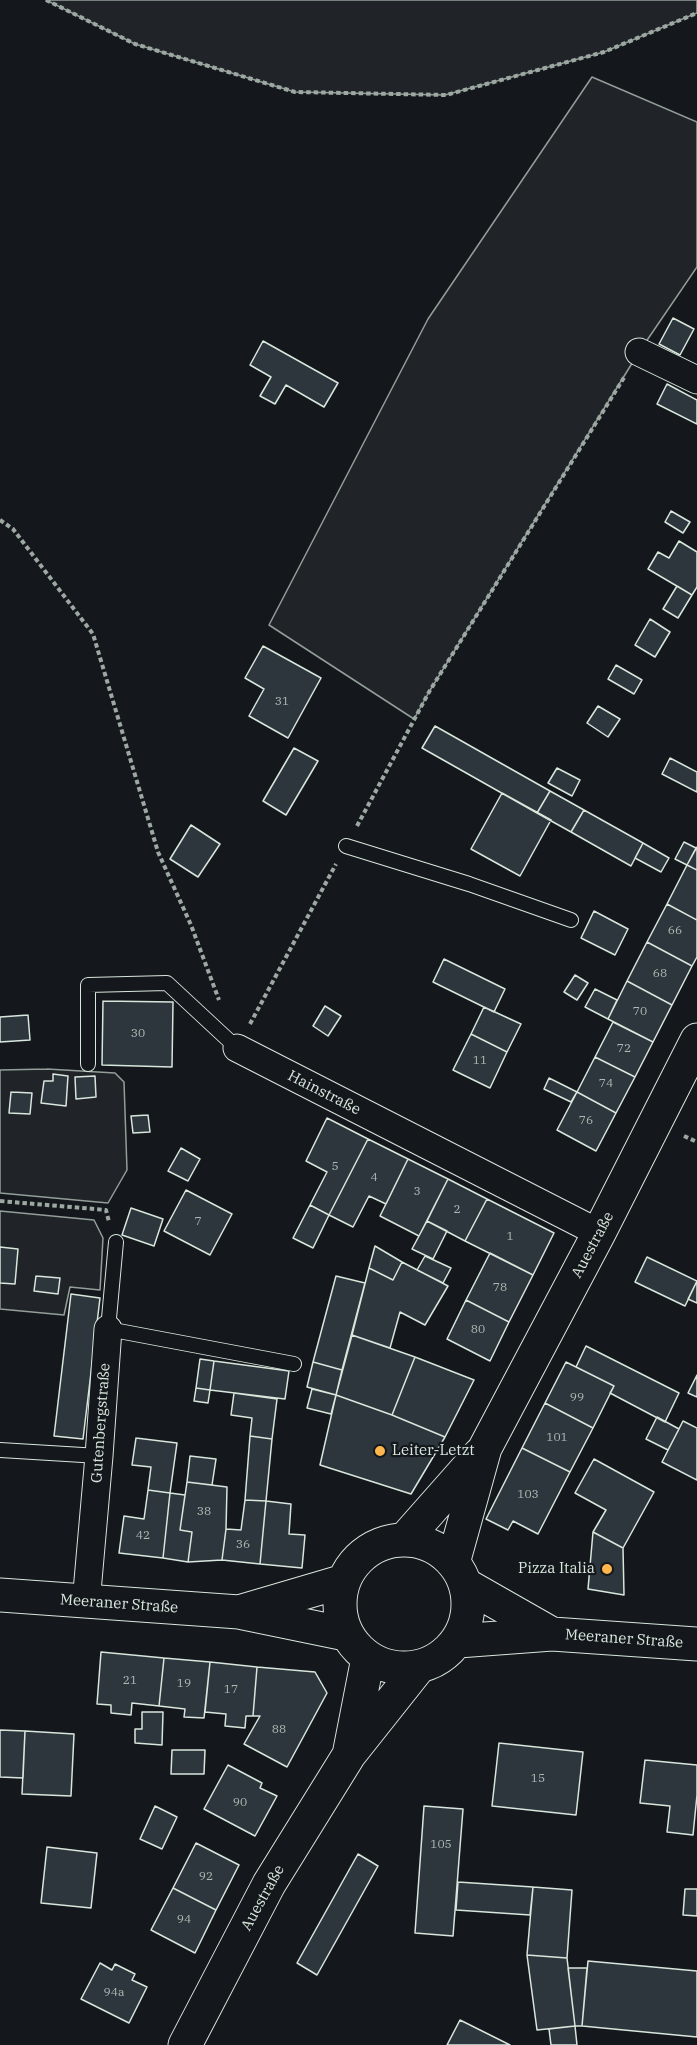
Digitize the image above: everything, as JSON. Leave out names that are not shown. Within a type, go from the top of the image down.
[{"type":"street","points":[[639,352],[697,380]]},
{"type":"street","name":"Auestraße","points":[[404,1540],[485,1448],[599,1233],[697,1040]]},
{"type":"street","name":"Hainstraße","points":[[237,1048],[599,1233]]},
{"type":"street","name":"Gutenbergstraße","points":[[86,1603],[108,1329]]},
{"type":"street","name":"Auestraße","points":[[460,1574],[485,1448]]},
{"type":"street","points":[[404,1540],[422,1542],[439,1550],[460,1574],[469,1604],[466,1623],[458,1641],[441,1657],[429,1664],[418,1668],[399,1669],[383,1665],[368,1658],[356,1648],[346,1634],[340,1616],[340,1599],[344,1581],[350,1568],[370,1549],[404,1540]]},
{"type":"street","name":"Meeraner Straße","points":[[460,1574],[552,1634]]},
{"type":"street","name":"Meeraner Straße","points":[[239,1612],[344,1581]]},
{"type":"street","name":"Meeraner Straße","points":[[0,1595],[86,1603],[239,1612],[346,1634]]},
{"type":"street","name":"Meeraner Straße","points":[[458,1641],[552,1634],[697,1644]]},
{"type":"street","name":"Auestraße","points":[[349,1755],[368,1658]]},
{"type":"street","name":"Auestraße","points":[[185,2045],[269,1884],[349,1755],[418,1668]]},
{"type":"lane","points":[[346,846],[469,884],[571,920]]},
{"type":"lane","points":[[88,1064],[88,985],[167,983],[237,1048]]},
{"type":"lane","name":"Gutenbergstraße","points":[[108,1329],[116,1242]]},
{"type":"lane","points":[[108,1329],[294,1364]]},
{"type":"lane","points":[[0,1450],[99,1456]]},
{"type":"path","points":[[46,0],[135,44],[295,92],[446,95],[604,52],[697,13]]},
{"type":"path","points":[[237,1048],[429,692],[639,352]]},
{"type":"path","points":[[0,520],[13,529],[93,634],[158,852],[191,925],[220,1004]]},
{"type":"path","points":[[0,1201],[106,1210],[116,1242]]},
{"type":"shaded area","points":[[46,0],[697,0],[697,13],[604,52],[445,95],[295,92],[135,44]]},
{"type":"shaded area","points":[[592,77],[697,122],[697,267],[639,352],[414,719],[269,625],[428,319]]},
{"type":"shaded area","points":[[47,1069],[115,1073],[124,1082],[127,1170],[108,1203],[0,1193],[0,1070]]},
{"type":"shaded area","points":[[0,1211],[94,1220],[103,1238],[100,1290],[70,1287],[64,1315],[0,1309]]},
{"type":"building","points":[[673,318],[694,329],[680,355],[659,344]]},
{"type":"building","points":[[263,341],[338,383],[324,407],[286,385],[275,404],[260,396],[271,377],[250,365]]},
{"type":"building","points":[[667,384],[697,400],[697,424],[657,404]]},
{"type":"building","points":[[671,511],[690,522],[683,533],[665,522]]},
{"type":"building","points":[[679,541],[697,552],[697,587],[692,595],[648,569],[658,552],[669,558]]},
{"type":"building","points":[[677,586],[692,595],[678,618],[663,609]]},
{"type":"building","points":[[650,619],[670,632],[655,657],[635,645]]},
{"type":"building","points":[[263,646],[321,678],[288,738],[249,716],[264,689],[245,678]]},
{"type":"building","points":[[616,665],[642,680],[634,694],[608,679]]},
{"type":"building","points":[[598,706],[620,719],[608,737],[587,723]]},
{"type":"building","points":[[435,726],[550,791],[537,813],[422,748]]},
{"type":"building","points":[[294,748],[318,761],[286,815],[263,801]]},
{"type":"building","points":[[670,758],[697,772],[697,792],[662,774]]},
{"type":"building","points":[[557,768],[580,780],[572,796],[548,783]]},
{"type":"building","points":[[550,791],[584,810],[571,832],[537,813]]},
{"type":"building","points":[[502,793],[551,820],[520,876],[471,849]]},
{"type":"building","points":[[584,810],[643,843],[631,866],[571,832]]},
{"type":"building","points":[[191,825],[220,844],[198,877],[170,859]]},
{"type":"building","points":[[684,842],[696,848],[687,865],[675,859]]},
{"type":"building","points":[[643,843],[669,858],[661,872],[635,858]]},
{"type":"building","points":[[697,847],[697,870],[687,865]]},
{"type":"building","points":[[687,865],[697,870],[697,920],[667,904]]},
{"type":"building","points":[[667,904],[697,920],[697,957],[692,966],[647,942]]},
{"type":"building","points":[[594,911],[628,929],[615,955],[581,938]]},
{"type":"building","points":[[647,942],[692,966],[672,1005],[627,981]]},
{"type":"building","points":[[444,959],[505,989],[494,1012],[433,982]]},
{"type":"building","points":[[575,975],[588,983],[577,1000],[564,992]]},
{"type":"building","points":[[627,981],[672,1005],[653,1042],[608,1019]]},
{"type":"building","points":[[595,989],[617,1000],[608,1019],[585,1007]]},
{"type":"building","points":[[103,1001],[173,1002],[172,1067],[102,1065]]},
{"type":"building","points":[[325,1006],[341,1016],[328,1036],[313,1026]]},
{"type":"building","points":[[484,1007],[521,1024],[507,1052],[471,1034]]},
{"type":"building","points":[[28,1015],[30,1040],[0,1042],[0,1017]]},
{"type":"building","points":[[613,1022],[653,1042],[635,1077],[595,1057]]},
{"type":"building","points":[[471,1034],[507,1052],[490,1088],[453,1070]]},
{"type":"building","points":[[595,1057],[635,1077],[616,1113],[577,1092]]},
{"type":"building","points":[[53,1074],[68,1076],[66,1106],[41,1103],[44,1081],[53,1081]]},
{"type":"building","points":[[95,1076],[96,1097],[76,1099],[75,1077]]},
{"type":"building","points":[[549,1078],[577,1092],[571,1102],[544,1089]]},
{"type":"building","points":[[11,1092],[32,1093],[30,1114],[9,1113]]},
{"type":"building","points":[[577,1092],[616,1113],[596,1151],[557,1130]]},
{"type":"building","points":[[148,1115],[150,1132],[133,1133],[131,1116]]},
{"type":"building","points":[[327,1118],[368,1139],[329,1215],[310,1205],[327,1172],[306,1161]]},
{"type":"building","points":[[368,1139],[408,1159],[386,1204],[369,1196],[353,1227],[329,1215]]},
{"type":"building","points":[[181,1148],[200,1159],[188,1181],[168,1171]]},
{"type":"building","points":[[408,1159],[448,1179],[419,1236],[380,1216]]},
{"type":"building","points":[[448,1179],[487,1199],[465,1241],[427,1221]]},
{"type":"building","points":[[186,1190],[232,1214],[210,1255],[164,1231]]},
{"type":"building","points":[[487,1199],[554,1233],[533,1275],[465,1241]]},
{"type":"building","points":[[310,1205],[329,1215],[313,1248],[293,1238]]},
{"type":"building","points":[[131,1208],[163,1219],[154,1246],[122,1235]]},
{"type":"building","points":[[427,1221],[447,1231],[433,1259],[412,1249]]},
{"type":"building","points":[[375,1246],[402,1262],[393,1280],[369,1268]]},
{"type":"building","points":[[0,1247],[18,1249],[15,1284],[0,1283]]},
{"type":"building","points":[[490,1253],[533,1275],[509,1322],[466,1300]]},
{"type":"building","points":[[425,1256],[451,1268],[443,1283],[417,1270]]},
{"type":"building","points":[[647,1257],[697,1281],[685,1306],[635,1282]]},
{"type":"building","points":[[402,1262],[448,1286],[425,1325],[400,1312],[390,1348],[352,1335],[369,1268],[393,1280]]},
{"type":"building","points":[[36,1276],[60,1278],[58,1294],[34,1291]]},
{"type":"building","points":[[336,1276],[365,1283],[342,1370],[313,1362]]},
{"type":"building","points":[[697,1281],[697,1303],[688,1299]]},
{"type":"building","points":[[71,1294],[100,1298],[83,1439],[54,1436]]},
{"type":"building","points":[[466,1300],[509,1322],[490,1361],[447,1339]]},
{"type":"building","points":[[352,1335],[415,1357],[392,1415],[336,1395]]},
{"type":"building","points":[[586,1346],[679,1393],[665,1422],[610,1393],[614,1386],[576,1367]]},
{"type":"building","points":[[415,1357],[474,1380],[445,1437],[392,1415]]},
{"type":"building","points":[[200,1359],[214,1361],[210,1390],[196,1388]]},
{"type":"building","points":[[214,1361],[289,1371],[285,1399],[210,1390]]},
{"type":"building","points":[[313,1362],[342,1370],[336,1395],[307,1387]]},
{"type":"building","points":[[566,1362],[614,1386],[593,1428],[545,1403]]},
{"type":"building","points":[[697,1375],[697,1397],[688,1393]]},
{"type":"building","points":[[196,1388],[210,1390],[208,1403],[194,1401]]},
{"type":"building","points":[[312,1389],[336,1395],[331,1414],[307,1408]]},
{"type":"building","points":[[234,1393],[277,1399],[272,1439],[250,1436],[252,1418],[231,1415]]},
{"type":"building","name":"Leiter-Letzt","points":[[336,1395],[445,1437],[411,1494],[320,1465]]},
{"type":"building","points":[[545,1403],[593,1428],[570,1472],[522,1448]]},
{"type":"building","points":[[657,1417],[679,1429],[668,1450],[646,1439]]},
{"type":"building","points":[[683,1421],[697,1428],[697,1480],[662,1462]]},
{"type":"building","points":[[250,1436],[272,1439],[266,1501],[245,1500]]},
{"type":"building","points":[[136,1438],[177,1443],[170,1493],[148,1490],[151,1467],[132,1465]]},
{"type":"building","points":[[522,1448],[570,1472],[538,1534],[513,1521],[508,1530],[486,1519]]},
{"type":"building","points":[[190,1456],[216,1459],[212,1485],[187,1482]]},
{"type":"building","points":[[594,1459],[654,1492],[623,1548],[593,1532],[606,1510],[575,1493]]},
{"type":"building","points":[[187,1482],[227,1487],[226,1529],[222,1560],[188,1562],[192,1532],[180,1530]]},
{"type":"building","points":[[148,1490],[170,1493],[163,1558],[119,1553],[124,1516],[144,1519]]},
{"type":"building","points":[[170,1493],[185,1495],[180,1530],[192,1532],[188,1562],[163,1558]]},
{"type":"building","points":[[245,1500],[266,1501],[260,1564],[222,1560],[226,1529],[241,1530]]},
{"type":"building","points":[[266,1501],[291,1504],[289,1534],[305,1535],[302,1568],[260,1564]]},
{"type":"building","name":"Pizza Italia","points":[[593,1532],[623,1548],[624,1595],[588,1589]]},
{"type":"building","points":[[101,1652],[164,1658],[159,1706],[132,1703],[131,1715],[111,1713],[111,1705],[97,1704]]},
{"type":"building","points":[[164,1658],[210,1662],[204,1718],[184,1717],[185,1709],[159,1706]]},
{"type":"building","points":[[210,1662],[257,1667],[253,1716],[246,1716],[245,1728],[225,1726],[226,1714],[205,1712]]},
{"type":"building","points":[[257,1667],[315,1672],[327,1693],[287,1767],[244,1744],[260,1716],[253,1716]]},
{"type":"building","points":[[142,1712],[163,1712],[162,1745],[135,1743],[135,1729],[142,1729]]},
{"type":"building","points":[[0,1730],[25,1731],[23,1778],[0,1777]]},
{"type":"building","points":[[25,1731],[74,1734],[71,1796],[22,1794]]},
{"type":"building","points":[[499,1743],[583,1752],[576,1815],[492,1806]]},
{"type":"building","points":[[172,1750],[205,1750],[204,1774],[171,1774]]},
{"type":"building","points":[[645,1760],[697,1765],[693,1835],[667,1832],[670,1806],[640,1803]]},
{"type":"building","points":[[228,1765],[262,1783],[260,1788],[277,1796],[255,1836],[204,1809]]},
{"type":"building","points":[[155,1806],[177,1817],[162,1849],[140,1839]]},
{"type":"building","points":[[424,1806],[463,1809],[453,1936],[415,1933]]},
{"type":"building","points":[[196,1843],[239,1865],[216,1910],[173,1888]]},
{"type":"building","points":[[47,1847],[97,1853],[91,1908],[41,1903]]},
{"type":"building","points":[[358,1854],[378,1866],[317,1975],[297,1963]]},
{"type":"building","points":[[458,1882],[533,1887],[530,1915],[456,1910]]},
{"type":"building","points":[[533,1887],[572,1890],[567,1958],[527,1955]]},
{"type":"building","points":[[173,1888],[216,1910],[195,1953],[151,1930]]},
{"type":"building","points":[[685,1889],[697,1889],[697,1916],[683,1915]]},
{"type":"building","points":[[527,1955],[567,1958],[575,2026],[537,2030]]},
{"type":"building","points":[[588,1961],[697,1971],[697,2037],[582,2026]]},
{"type":"building","points":[[100,1963],[112,1970],[115,1964],[135,1974],[132,1980],[147,1987],[129,2023],[81,1999]]},
{"type":"building","points":[[568,1968],[587,1968],[582,2026],[575,2026]]},
{"type":"building","points":[[460,2020],[510,2045],[447,2045]]},
{"type":"building","points":[[575,2026],[577,2045],[551,2045],[549,2029]]},
{"type":"place","name":"Leiter-Letzt","points":[[380,1451]]},
{"type":"place","name":"Pizza Italia","points":[[607,1569]]}]
